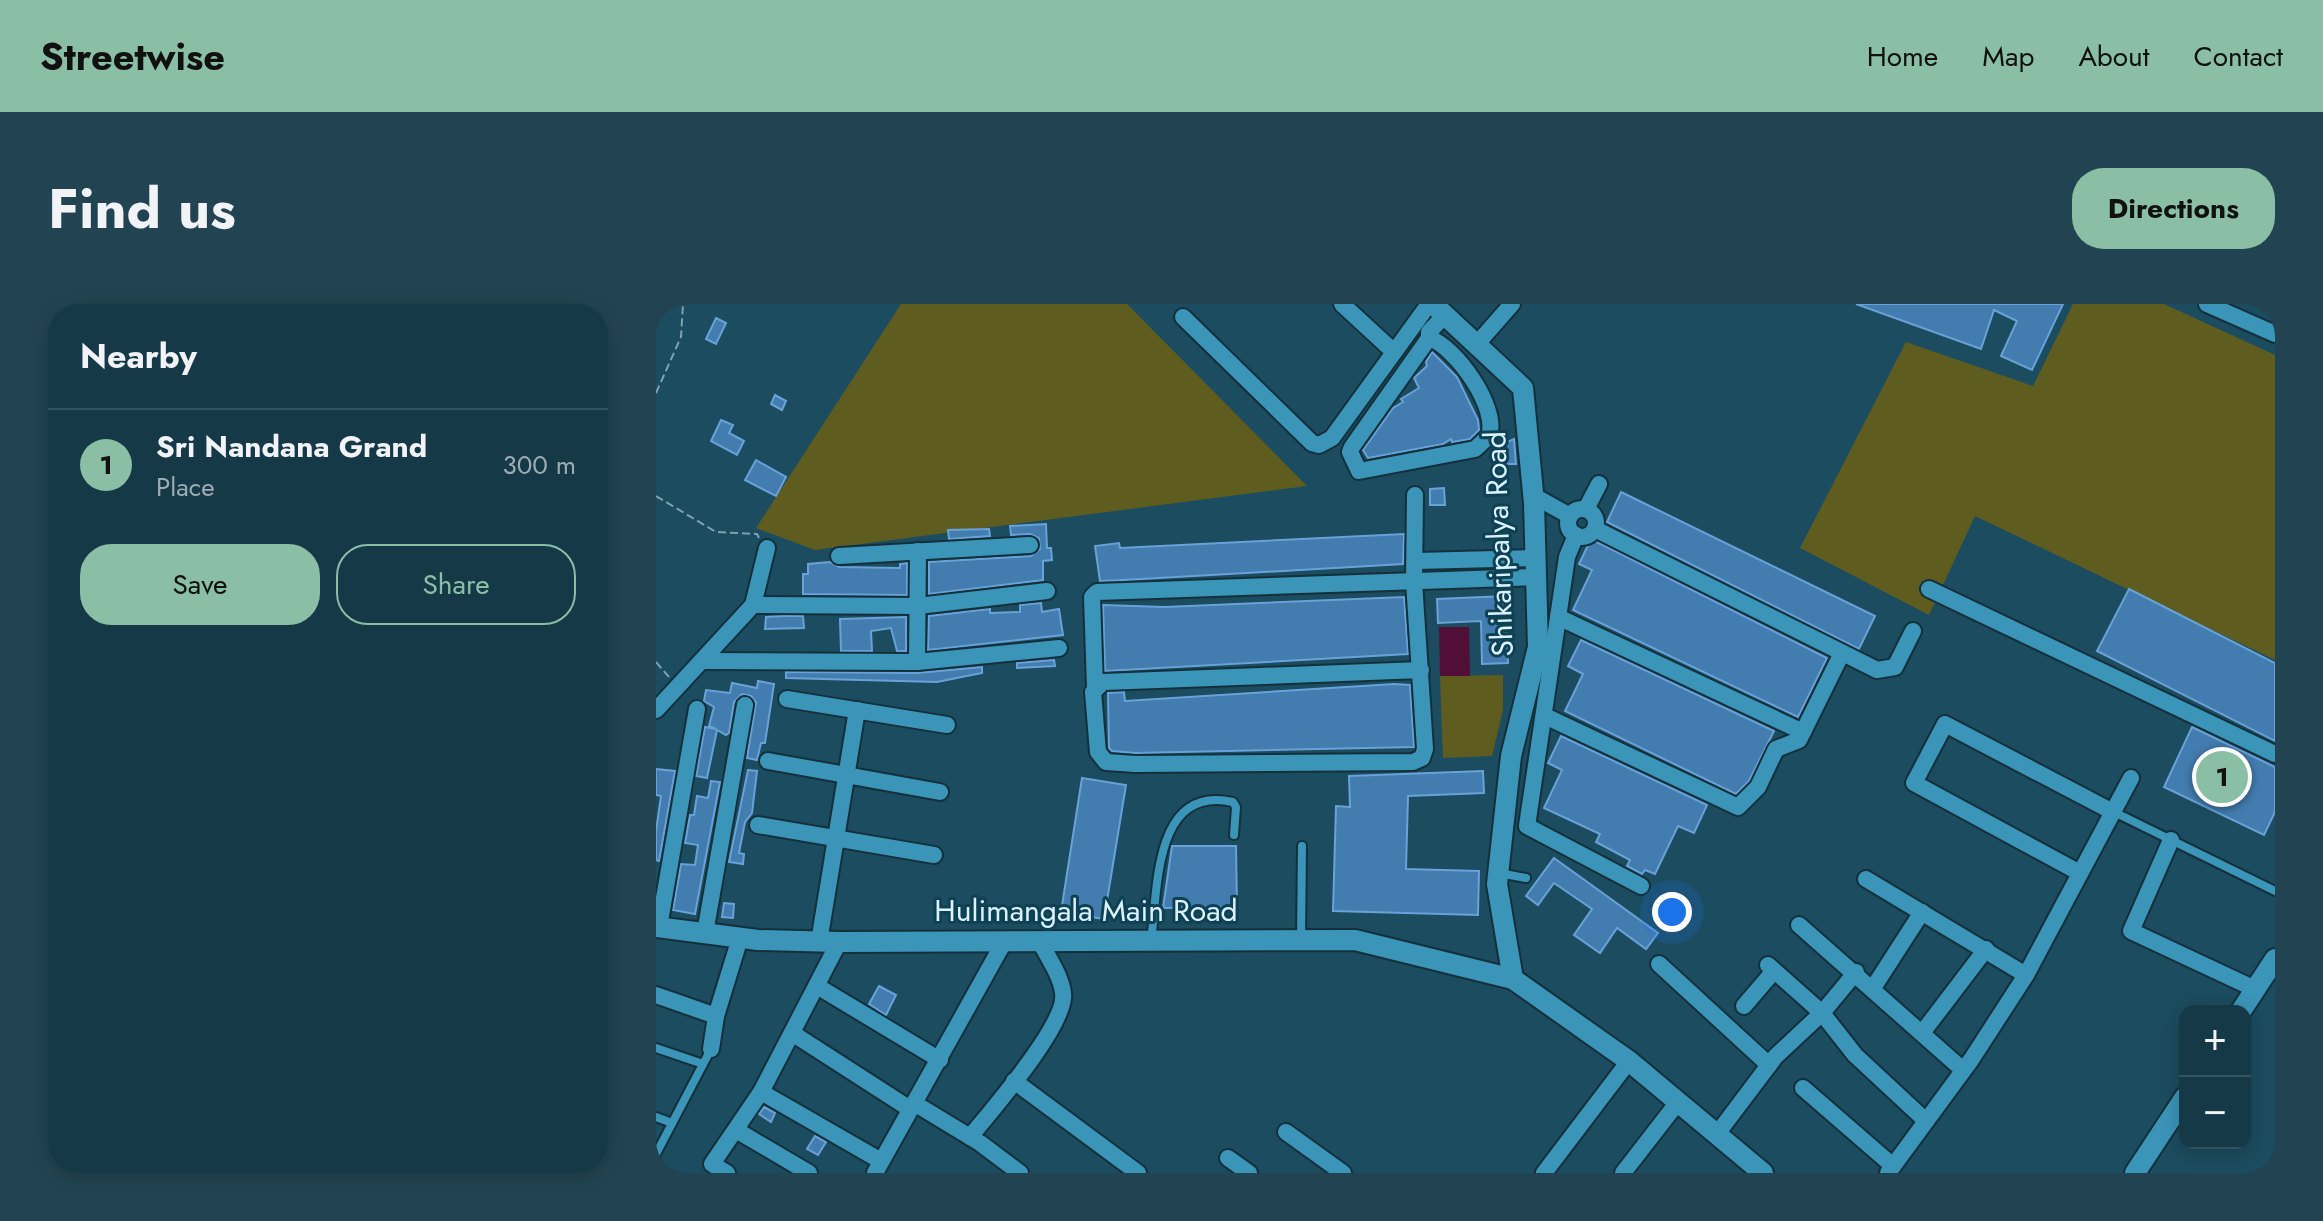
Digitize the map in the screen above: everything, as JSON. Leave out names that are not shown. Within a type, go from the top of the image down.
[{"type":"street","points":[[1342,304],[1394,352]]},
{"type":"street","points":[[1476,345],[1512,304]]},
{"type":"street","points":[[2207,304],[2275,334]]},
{"type":"street","points":[[1183,317],[1312,443],[1319,445],[1332,438],[1394,352],[1440,311]]},
{"type":"street","points":[[1432,339],[1463,361],[1491,419],[1489,436],[1475,449],[1359,471],[1350,452],[1432,339],[1440,311]]},
{"type":"street","name":"Shikaripalya Road","points":[[1440,311],[1523,388],[1534,496],[1538,647],[1511,756],[1501,824],[1498,873],[1513,979]]},
{"type":"street","points":[[1586,509],[1599,484]]},
{"type":"street","points":[[1415,495],[1414,582],[1425,749],[1422,758],[1413,762],[1106,762],[1098,752],[1092,597],[1097,592],[1414,582],[1536,568]]},
{"type":"street","points":[[1534,496],[1570,516]]},
{"type":"street","points":[[1586,509],[1596,519],[1595,529],[1585,537],[1576,535],[1568,525],[1570,516],[1577,510],[1586,509]]},
{"type":"street","points":[[1595,529],[1877,670],[1887,671],[1895,667],[1913,631]]},
{"type":"street","points":[[1527,826],[1567,557],[1576,535]]},
{"type":"street","points":[[839,556],[1030,545]]},
{"type":"street","points":[[656,710],[753,605],[767,548]]},
{"type":"street","points":[[917,662],[918,551]]},
{"type":"street","points":[[1416,561],[1536,568]]},
{"type":"street","points":[[1929,589],[2275,754]]},
{"type":"street","points":[[753,605],[918,606],[1047,591]]},
{"type":"street","points":[[1558,617],[1803,732]]},
{"type":"street","points":[[702,661],[917,662],[1059,648]]},
{"type":"street","points":[[1545,716],[1734,808],[1758,787],[1776,749],[1794,744],[1803,732],[1842,653]]},
{"type":"street","points":[[1095,688],[1103,682],[1421,670]]},
{"type":"street","points":[[787,699],[947,725]]},
{"type":"street","points":[[705,933],[745,705]]},
{"type":"street","points":[[657,927],[697,709]]},
{"type":"street","points":[[727,1173],[712,1164],[761,1092],[817,986],[829,942],[836,839],[857,710]]},
{"type":"street","points":[[2080,873],[1914,783],[1945,724],[2113,812]]},
{"type":"street","points":[[768,761],[940,792]]},
{"type":"street","points":[[1803,1088],[1891,1169],[1963,1070],[2026,975],[2131,778]]},
{"type":"street","points":[[1501,824],[1527,826],[1641,886]]},
{"type":"street","points":[[758,825],[934,855]]},
{"type":"street","points":[[2171,840],[2131,931],[2255,989]]},
{"type":"street","points":[[1866,879],[2026,975]]},
{"type":"street","points":[[1873,988],[1922,912]]},
{"type":"street","points":[[1799,925],[1856,972],[1963,1070]]},
{"type":"street","name":"Hulimangala Main Road","points":[[657,927],[740,938],[829,942],[1355,940],[1513,979]]},
{"type":"street","points":[[707,1057],[740,938]]},
{"type":"street","points":[[761,1092],[878,1167],[1004,942]]},
{"type":"street","points":[[970,1137],[1048,1037],[1063,1002],[1063,989],[1040,942]]},
{"type":"street","points":[[1922,1033],[1986,949]]},
{"type":"street","points":[[2245,1005],[2275,959]]},
{"type":"street","points":[[1659,964],[1769,1065]]},
{"type":"street","points":[[1744,1006],[1771,968],[1822,1013],[1855,1055],[1926,1121]]},
{"type":"street","points":[[1717,1134],[1769,1065],[1822,1013],[1856,972]]},
{"type":"street","points":[[1513,979],[1629,1061],[1763,1173]]},
{"type":"street","points":[[817,986],[940,1060]]},
{"type":"street","points":[[656,995],[716,1016]]},
{"type":"street","points":[[792,1033],[912,1106],[970,1137],[1020,1173]]},
{"type":"street","points":[[1544,1173],[1629,1061]]},
{"type":"street","points":[[1014,1081],[1138,1173]]},
{"type":"street","points":[[1623,1173],[1678,1102]]},
{"type":"street","points":[[2135,1173],[2179,1106]]},
{"type":"street","points":[[736,1130],[809,1173]]},
{"type":"street","points":[[1286,1132],[1343,1173]]},
{"type":"street","points":[[1228,1158],[1249,1173]]},
{"type":"lane","points":[[1151,941],[1162,850],[1178,816],[1198,805],[1233,802],[1236,807],[1234,835]]},
{"type":"lane","points":[[2113,812],[2275,891]]},
{"type":"lane","points":[[1301,940],[1302,846]]},
{"type":"lane","points":[[1498,873],[1526,878]]},
{"type":"lane","points":[[656,1048],[707,1057],[656,1154]]},
{"type":"lane","points":[[656,1117],[672,1123]]},
{"type":"path","points":[[656,393],[681,337],[683,304]]},
{"type":"path","points":[[656,496],[716,532],[757,534],[767,548]]},
{"type":"path","points":[[656,662],[678,686]]},
{"type":"shaded area","points":[[901,304],[1127,304],[1307,486],[815,550],[756,528]]},
{"type":"shaded area","points":[[2073,304],[2164,304],[2275,355],[2275,660],[1975,516],[1929,615],[1800,548],[1906,342],[2033,386]]},
{"type":"shaded area","points":[[1439,627],[1469,627],[1470,676],[1440,676]]},
{"type":"shaded area","points":[[1503,675],[1503,710],[1492,756],[1443,758],[1440,676]]},
{"type":"building","points":[[1856,304],[2063,304],[2032,370],[2001,356],[2017,321],[1994,310],[1981,349]]},
{"type":"building","points":[[716,318],[726,323],[716,344],[706,339]]},
{"type":"building","points":[[1432,352],[1457,377],[1478,420],[1479,430],[1470,439],[1452,442],[1451,439],[1443,444],[1368,458],[1363,450],[1393,408],[1403,402],[1401,399],[1419,388],[1414,378],[1427,366]]},
{"type":"building","points":[[775,395],[786,401],[782,410],[771,404]]},
{"type":"building","points":[[721,420],[733,425],[729,433],[744,441],[737,455],[711,441]]},
{"type":"building","points":[[1514,439],[1516,464],[1502,464],[1503,444]]},
{"type":"building","points":[[756,460],[786,477],[776,496],[745,480]]},
{"type":"building","points":[[1444,488],[1445,505],[1430,505],[1430,489]]},
{"type":"building","points":[[1621,492],[1875,616],[1859,649],[1607,522]]},
{"type":"building","points":[[1046,524],[1047,548],[1051,548],[1052,560],[1043,561],[1043,580],[929,594],[929,562],[1031,556],[1040,549],[1039,538],[1030,534],[1011,535],[1010,526]]},
{"type":"building","points":[[989,529],[990,536],[949,539],[948,530]]},
{"type":"building","points":[[1404,534],[1403,564],[1100,581],[1095,546],[1119,543],[1120,548]]},
{"type":"building","points":[[1591,539],[1827,658],[1798,717],[1573,610],[1592,570],[1579,564]]},
{"type":"building","points":[[830,562],[839,567],[900,568],[900,564],[907,563],[907,595],[803,594],[803,574],[808,574],[808,564]]},
{"type":"building","points":[[2129,589],[2275,663],[2275,741],[2097,651]]},
{"type":"building","points":[[1506,596],[1508,663],[1482,664],[1481,621],[1438,623],[1437,599]]},
{"type":"building","points":[[1404,597],[1408,654],[1105,671],[1103,605],[1165,607]]},
{"type":"building","points":[[1041,603],[1042,612],[1059,609],[1063,635],[928,650],[929,616],[990,609],[990,613],[1020,612],[1020,605]]},
{"type":"building","points":[[803,616],[804,628],[765,629],[766,617]]},
{"type":"building","points":[[906,617],[906,651],[897,651],[891,628],[871,631],[872,651],[841,651],[840,619]]},
{"type":"building","points":[[1581,640],[1774,731],[1749,781],[1736,794],[1565,711],[1583,674],[1568,666]]},
{"type":"building","points":[[1054,660],[1055,666],[1017,668],[1017,663]]},
{"type":"building","points":[[982,667],[982,673],[937,682],[786,678],[786,672],[917,673]]},
{"type":"building","points":[[758,681],[774,684],[765,743],[761,743],[757,760],[747,758],[756,702],[751,696],[742,694],[734,702],[729,733],[726,735],[717,730],[707,778],[696,776],[705,727],[716,729],[709,726],[714,707],[704,701],[706,690],[730,693],[732,683],[757,688]]},
{"type":"building","points":[[1410,685],[1414,747],[1135,753],[1109,748],[1108,693],[1124,692],[1125,701]]},
{"type":"building","points":[[2192,727],[2275,767],[2275,812],[2264,835],[2164,787]]},
{"type":"building","points":[[1561,736],[1707,805],[1694,833],[1678,826],[1655,874],[1645,870],[1642,874],[1627,866],[1630,860],[1596,842],[1600,834],[1544,808],[1562,770],[1548,763]]},
{"type":"building","points":[[656,769],[675,771],[659,861],[656,860],[656,831],[661,796],[656,795]]},
{"type":"building","points":[[748,770],[757,771],[752,813],[745,822],[739,853],[744,854],[743,864],[729,862]]},
{"type":"building","points":[[1483,771],[1484,793],[1408,796],[1406,869],[1479,871],[1478,915],[1333,911],[1336,806],[1350,807],[1349,776]]},
{"type":"building","points":[[1082,778],[1126,785],[1104,919],[1061,912]]},
{"type":"building","points":[[711,781],[720,782],[695,914],[673,910],[681,864],[695,865],[698,845],[685,843],[690,815],[694,815],[697,796],[708,798]]},
{"type":"building","points":[[1172,846],[1236,846],[1237,907],[1163,908]]},
{"type":"building","points":[[1554,858],[1658,933],[1646,949],[1617,928],[1600,953],[1574,935],[1592,909],[1554,883],[1538,905],[1526,896]]},
{"type":"building","points":[[724,903],[734,904],[733,918],[722,917]]},
{"type":"building","points":[[879,986],[896,995],[886,1015],[869,1004]]},
{"type":"building","points":[[764,1107],[775,1113],[771,1122],[759,1114]]},
{"type":"building","points":[[815,1136],[826,1142],[818,1155],[807,1149]]},
{"type":"place","name":"Sri Nandana Grand","points":[[2222,777]]}]
